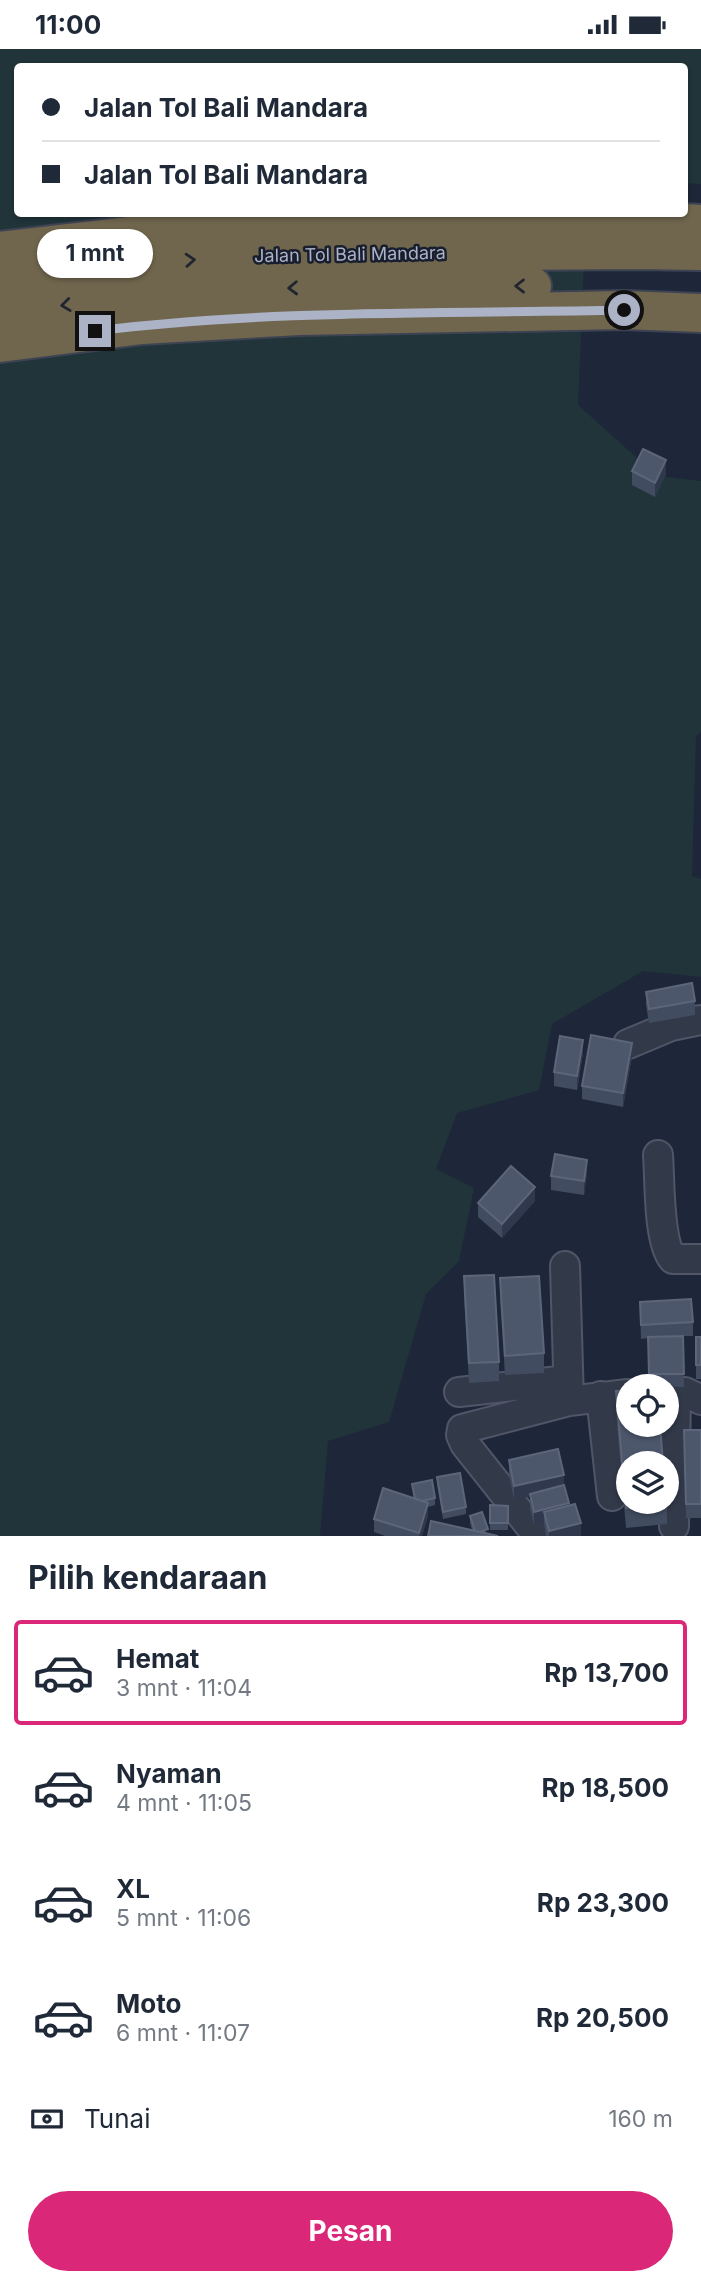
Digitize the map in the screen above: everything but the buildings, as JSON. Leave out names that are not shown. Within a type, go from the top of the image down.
[{"type":"highway","name":"Jalan Tol Bali Mandara","points":[[0,251],[137,235],[292,225],[656,257],[701,286]]},
{"type":"highway","name":"Jalan Tol Bali Mandara","points":[[0,343],[142,325],[299,316],[701,251]]},
{"type":"highway","name":"Jalan Tol Bali Mandara","points":[[0,278],[139,263],[293,253],[656,257]]},
{"type":"highway","name":"Jalan Tol Bali Mandara","points":[[0,312],[141,296],[296,288],[656,257]]},
{"type":"highway","name":"Jalan Tol Bali Mandara","points":[[656,257],[701,313]]},
{"type":"highway","points":[[656,257],[701,306]]},
{"type":"lane","points":[[628,1044],[671,1026],[701,1020]]},
{"type":"lane","points":[[659,1155],[663,1235],[667,1253],[673,1259],[701,1259]]},
{"type":"lane","points":[[565,1266],[568,1391]]},
{"type":"lane","points":[[538,1536],[465,1444],[461,1432],[464,1427],[568,1391]]},
{"type":"lane","points":[[459,1392],[568,1391],[615,1395],[612,1496]]},
{"type":"lane","points":[[674,1527],[681,1395]]},
{"type":"shaded area","points":[[0,49],[701,49],[701,184],[688,183],[688,63],[14,63],[14,217],[586,217],[578,405],[657,476],[701,481],[701,732],[696,736],[692,876],[701,879],[701,977],[643,971],[552,1024],[539,1090],[457,1113],[436,1169],[474,1188],[459,1261],[426,1294],[389,1422],[328,1441],[320,1536],[0,1536]]},
{"type":"route","points":[[95,331],[142,325],[299,316],[624,310]]}]
